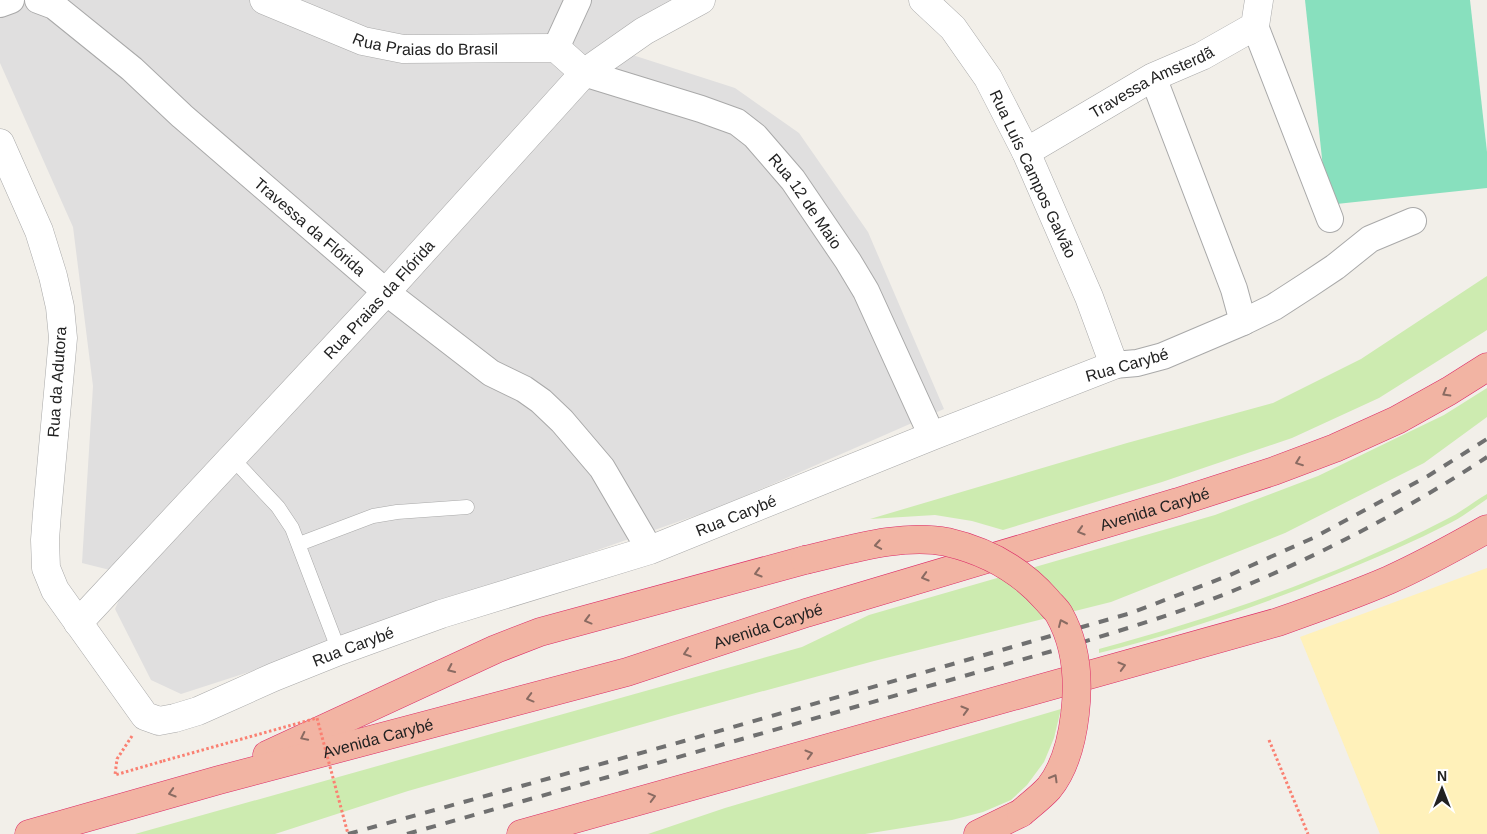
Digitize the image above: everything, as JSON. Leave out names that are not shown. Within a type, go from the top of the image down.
[{"type":"highway","name":"Avenida Carybé","points":[[29,834],[219,780],[627,672],[840,602],[1274,472],[1335,448],[1396,420],[1449,391],[1487,367]]},
{"type":"highway","points":[[521,834],[1278,622],[1389,580],[1447,552],[1487,529]]},
{"type":"highway","points":[[219,780],[265,756],[496,649],[540,632],[805,560],[909,539],[945,542],[981,552],[1011,567],[1038,590],[1059,614],[1070,640],[1077,672],[1077,702],[1073,736],[1064,762],[1049,788],[1021,813],[978,834]]},
{"type":"highway","points":[[570,834],[600,823],[624,804]]},
{"type":"street","points":[[0,4],[11,0]]},
{"type":"street","name":"Travessa da Flórida","points":[[38,0],[54,6],[132,69],[189,122],[386,292],[491,373],[524,389],[541,401],[562,421],[602,468],[650,550]]},
{"type":"street","name":"Rua Praias do Brasil","points":[[264,0],[363,41],[403,49],[556,48]]},
{"type":"street","points":[[578,0],[556,48],[584,74]]},
{"type":"street","name":"Rua Praias da Flórida","points":[[78,623],[386,292],[584,74],[644,31],[701,0]]},
{"type":"street","name":"Rua Luís Campos Galvão","points":[[923,0],[953,28],[988,78],[1026,152],[1089,297],[1114,365]]},
{"type":"street","points":[[1257,13],[1330,219]]},
{"type":"street","name":"Travessa Amsterdã","points":[[1026,152],[1153,77],[1202,56],[1257,13]]},
{"type":"street","name":"Rua 12 de Maio","points":[[584,74],[701,109],[737,122],[755,136],[793,180],[848,260],[866,291],[932,436]]},
{"type":"street","points":[[1153,77],[1234,289],[1243,322]]},
{"type":"street","name":"Rua da Adutora","points":[[0,143],[39,231],[54,276],[60,307],[63,338],[45,540],[46,568],[55,590],[78,623]]},
{"type":"street","name":"Rua Carybé","points":[[145,716],[159,721],[198,711],[338,651],[441,614],[650,550],[1114,365],[1137,363],[1163,356],[1274,307],[1321,276],[1370,239],[1413,220]]},
{"type":"street","points":[[1447,552],[1487,535]]},
{"type":"street","points":[[78,623],[145,716]]},
{"type":"lane","points":[[232,458],[278,506],[292,528],[338,651]]},
{"type":"lane","points":[[299,544],[373,516],[467,506]]},
{"type":"path","points":[[145,716],[117,759],[115,775],[317,718],[348,834]]},
{"type":"path","points":[[1269,740],[1308,834]]},
{"type":"shaded area","points":[[0,0],[686,0],[617,50],[735,88],[799,133],[868,232],[944,409],[720,507],[271,665],[181,694],[151,680],[115,609],[130,575],[82,563],[93,386],[73,227],[0,63]]},
{"type":"green space","points":[[1305,0],[1470,0],[1487,152],[1487,188],[1327,205]]},
{"type":"green space","points":[[1487,276],[1487,330],[1379,398],[1292,438],[1162,482],[1003,530],[972,521],[935,515],[870,519],[1127,443],[1273,403],[1361,359]]},
{"type":"green space","points":[[1487,388],[1487,417],[1424,463],[1285,533],[1111,602],[874,661],[675,715],[408,791],[275,834],[135,834],[802,647],[869,615],[1215,515],[1318,476],[1444,415]]},
{"type":"green space","points":[[1487,494],[1487,499],[1452,522],[1334,575],[1218,618],[1159,637],[1099,653],[1099,649],[1232,609],[1319,577],[1445,520]]},
{"type":"green space","points":[[1061,709],[1054,738],[1044,762],[1027,785],[1011,800],[983,812],[952,820],[865,834],[648,834],[725,808]]},
{"type":"sand","points":[[1487,568],[1487,834],[1380,834],[1300,637]]},
{"type":"railway","points":[[348,834],[684,741],[1131,613],[1230,575],[1313,538],[1428,476],[1487,439]]},
{"type":"railway","points":[[407,834],[1070,646],[1174,613],[1235,590],[1333,546],[1427,495],[1487,457]]}]
